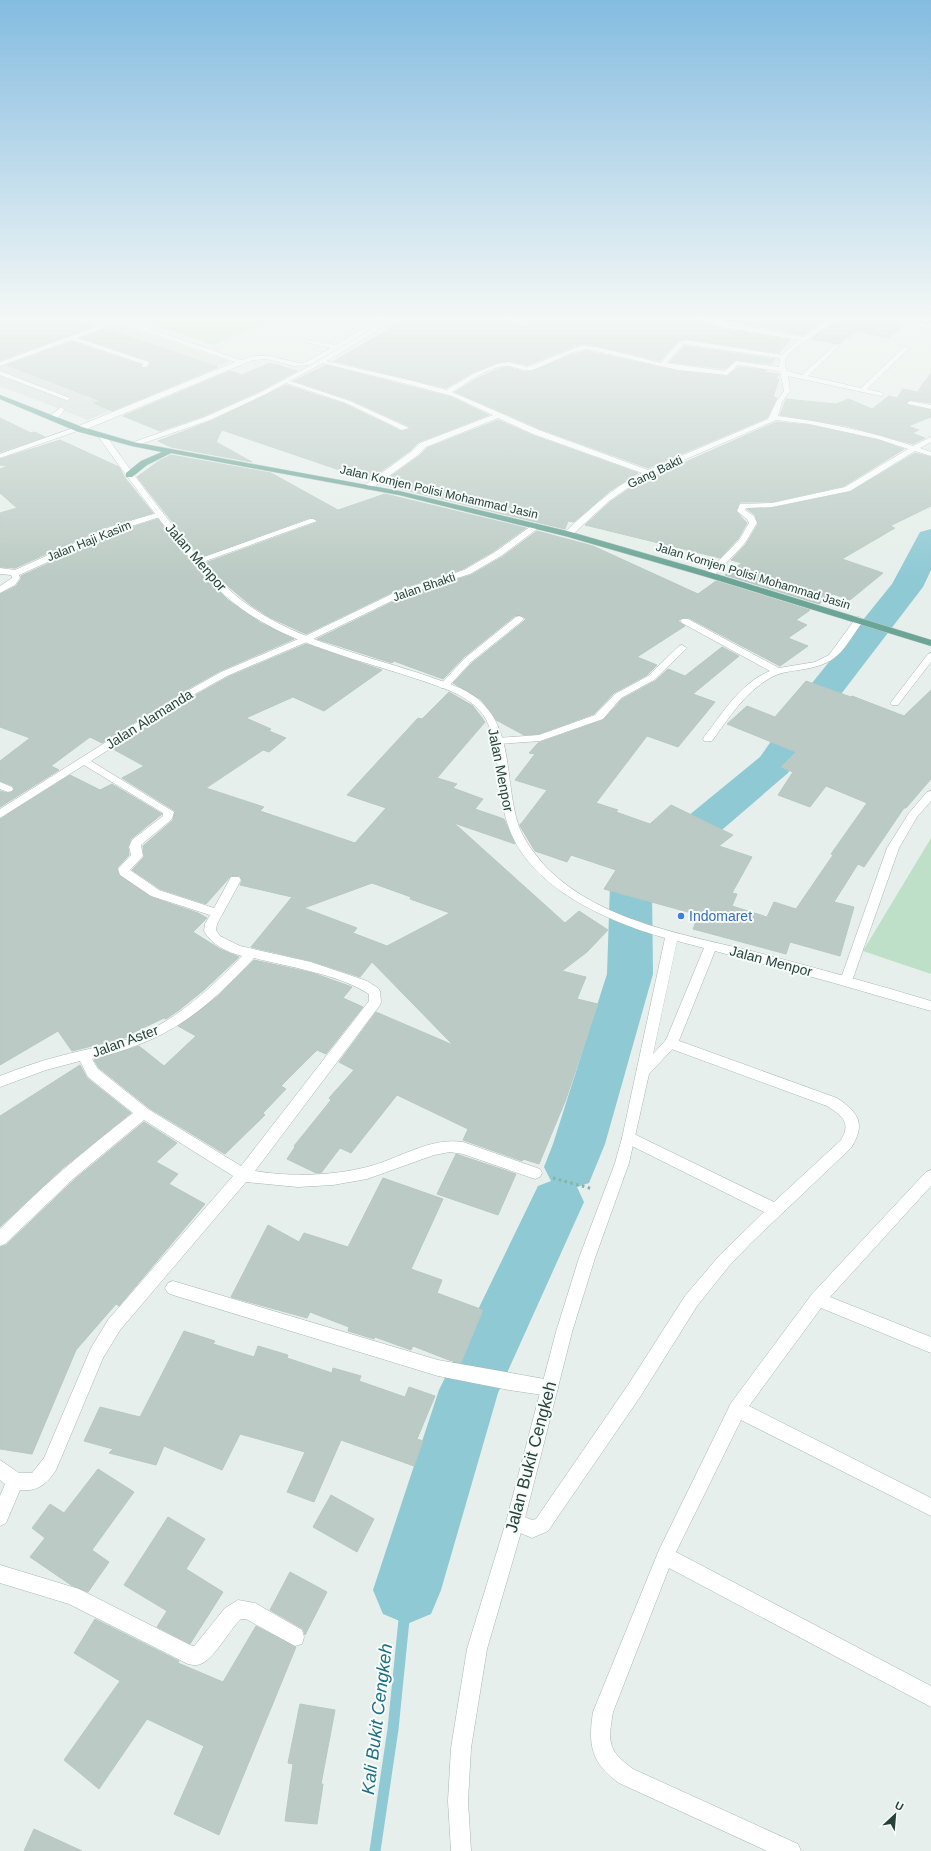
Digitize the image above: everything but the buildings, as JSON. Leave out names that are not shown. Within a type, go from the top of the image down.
[{"type":"main road","name":"Jalan Komjen Polisi Mohammad Jasin","points":[[18,404],[79,429],[132,444],[447,503],[568,534],[710,575],[931,643]]},
{"type":"main road","points":[[129,475],[144,463],[170,451]]},
{"type":"street","points":[[0,456],[79,429],[139,404]]},
{"type":"street","points":[[132,444],[201,421],[236,404]]},
{"type":"street","points":[[353,404],[405,428]]},
{"type":"street","points":[[475,404],[544,435],[648,473]]},
{"type":"street","points":[[779,404],[774,418],[809,422],[880,437],[931,454]]},
{"type":"street","points":[[917,404],[931,407]]},
{"type":"street","points":[[51,418],[60,412],[61,409]]},
{"type":"street","points":[[368,487],[415,453],[423,445],[499,415]]},
{"type":"street","name":"Gang Bakti","points":[[568,534],[606,498],[648,473],[765,425],[774,418]]},
{"type":"street","name":"Jalan Menpor","points":[[102,436],[129,475],[197,561],[214,581],[238,603],[272,623],[306,639],[383,663],[444,686],[475,700],[484,708],[490,718],[498,740],[511,821],[516,834],[523,846],[537,863],[566,889],[589,905],[610,915],[651,929],[846,981],[931,1006]]},
{"type":"street","points":[[710,575],[742,541],[753,523],[751,518],[741,511],[743,506],[772,505],[815,497],[847,488],[914,448],[931,440]]},
{"type":"street","name":"Jalan Haji Kasim","points":[[18,572],[113,529],[160,514]]},
{"type":"street","points":[[197,561],[313,521]]},
{"type":"street","name":"Jalan Bhakti","points":[[306,639],[403,592],[467,572],[498,554],[537,526]]},
{"type":"street","points":[[0,571],[18,572],[12,583],[0,590]]},
{"type":"street","points":[[444,686],[468,660],[519,619]]},
{"type":"street","points":[[708,739],[747,689],[767,675],[777,671],[823,662],[832,656],[859,620]]},
{"type":"street","points":[[685,621],[777,671]]},
{"type":"street","name":"Jalan Alamanda","points":[[0,814],[190,693],[224,674],[260,657],[306,639]]},
{"type":"street","points":[[498,740],[540,738],[599,718],[618,696],[651,678],[682,648]]},
{"type":"street","points":[[895,703],[931,656]]},
{"type":"street","points":[[83,760],[169,812],[168,817],[136,843],[135,847],[137,856],[124,869],[124,872],[155,893],[217,913]]},
{"type":"street","points":[[846,981],[893,848],[913,815],[931,794]]},
{"type":"street","points":[[0,1470],[15,1481],[30,1483],[41,1478],[50,1464],[97,1353],[114,1325],[242,1174],[371,1007],[376,998],[374,992],[363,984],[311,967],[237,950],[220,942],[212,935],[210,927],[235,880]]},
{"type":"street","name":"Jalan Bukit Cengkeh","points":[[461,1851],[458,1802],[461,1748],[477,1649],[515,1522],[564,1332],[576,1292],[622,1163],[629,1138],[672,935]]},
{"type":"street","points":[[644,1071],[671,1043],[711,945]]},
{"type":"street","name":"Jalan Aster","points":[[0,1082],[42,1066],[132,1042],[169,1025],[212,994],[251,954]]},
{"type":"street","points":[[515,1522],[532,1529],[542,1525],[634,1391],[691,1301],[724,1261],[775,1210],[846,1144],[853,1131],[853,1125],[850,1117],[846,1112],[832,1102],[671,1043]]},
{"type":"street","points":[[84,1056],[93,1073],[143,1113],[242,1174],[268,1179],[298,1181],[333,1179],[367,1173],[434,1149],[450,1146],[463,1148],[535,1173]]},
{"type":"street","points":[[0,1239],[50,1190],[100,1146],[143,1113]]},
{"type":"street","points":[[629,1138],[775,1210]]},
{"type":"street","points":[[791,1851],[626,1776],[615,1769],[603,1755],[599,1737],[603,1712],[665,1556],[737,1409],[818,1299],[931,1176]]},
{"type":"street","points":[[173,1288],[438,1368],[509,1382],[550,1388]]},
{"type":"street","points":[[818,1299],[931,1345]]},
{"type":"street","points":[[737,1409],[931,1507]]},
{"type":"street","points":[[0,1517],[15,1481]]},
{"type":"street","points":[[665,1556],[931,1697]]},
{"type":"street","points":[[0,1574],[72,1596],[188,1654],[197,1656],[206,1648],[230,1614],[238,1609],[248,1610],[295,1637]]},
{"type":"path","points":[[559,1180],[573,1184]]},
{"type":"shaded area","points":[[48,404],[125,404],[88,420]]},
{"type":"green space","points":[[931,838],[931,974],[863,951]]},
{"type":"waterway","points":[[570,1167],[579,1144],[630,974],[631,885],[774,765],[821,696],[907,587],[931,538]]},
{"type":"waterway","points":[[407,1590],[469,1390],[557,1202]]},
{"type":"waterway","name":"Kali Bukit Cengkeh","points":[[375,1851],[393,1729],[407,1590]]},
{"type":"place","name":"Indomaret","points":[[681,916]]}]
